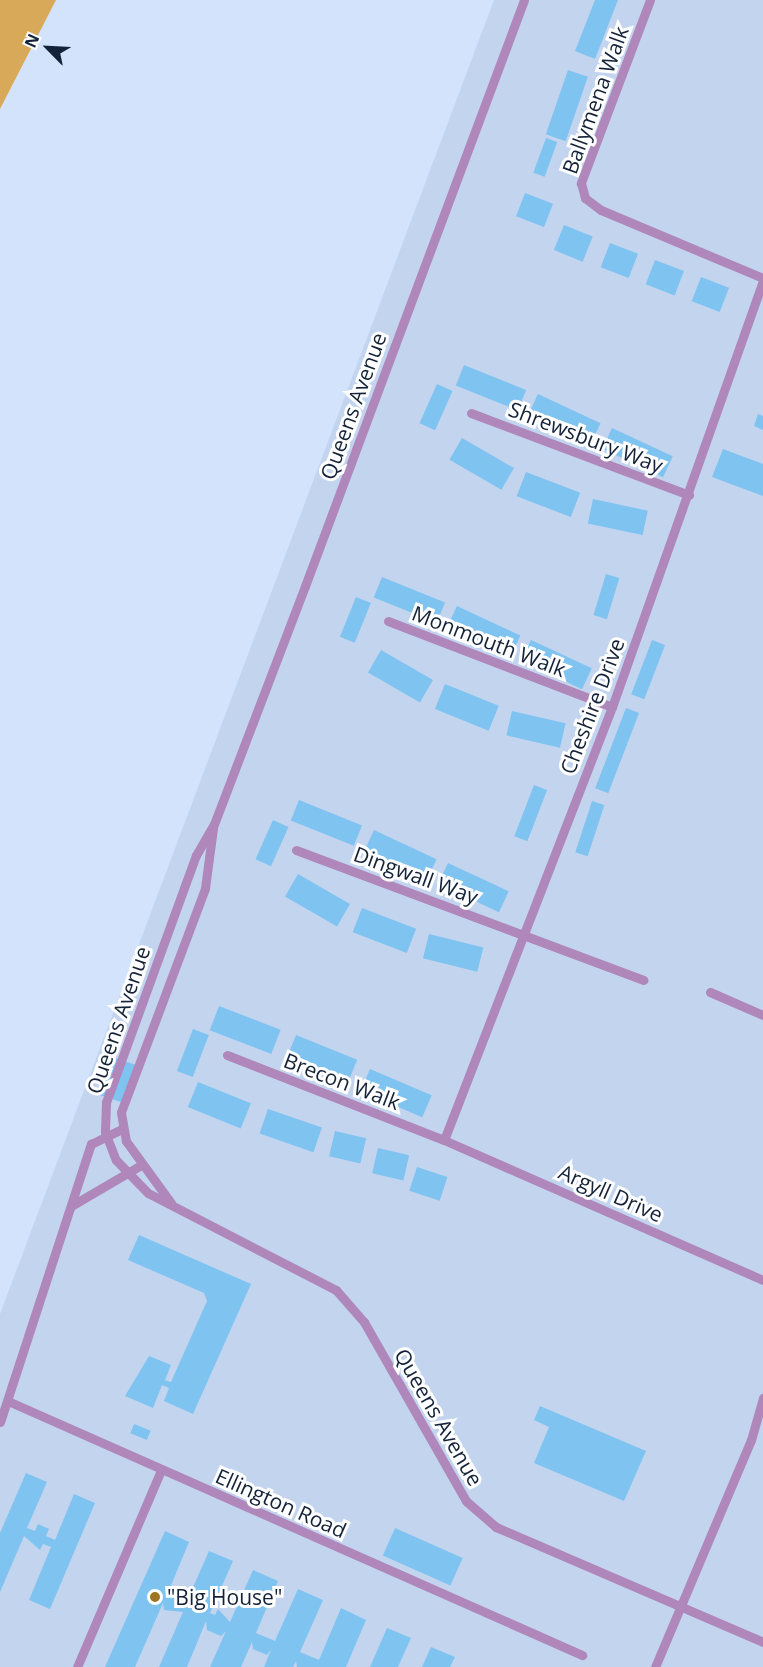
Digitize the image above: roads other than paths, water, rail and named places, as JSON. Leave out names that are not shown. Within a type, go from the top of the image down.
[{"type":"lane","name":"Queens Avenue","points":[[524,0],[214,824],[196,855],[112,1086],[106,1134],[125,1173],[174,1207],[336,1290],[364,1322],[466,1501],[496,1527],[763,1642]]},
{"type":"lane","name":"Ballymena Walk","points":[[650,0],[581,183],[585,198],[601,210],[763,280]]},
{"type":"lane","name":"Cheshire Drive","points":[[444,1140],[612,707],[689,495],[763,280]]},
{"type":"lane","name":"Shrewsbury Way","points":[[471,413],[689,495]]},
{"type":"lane","name":"Monmouth Walk","points":[[388,621],[612,707]]},
{"type":"lane","name":"Queens Avenue","points":[[174,1207],[141,1165],[122,1129],[122,1112],[205,888],[214,824]]},
{"type":"lane","name":"Dingwall Way","points":[[296,850],[644,980]]},
{"type":"lane","points":[[710,992],[763,1015]]},
{"type":"lane","name":"Brecon Walk","points":[[227,1055],[444,1140]]},
{"type":"lane","points":[[0,1422],[92,1144],[106,1134],[122,1129]]},
{"type":"lane","name":"Argyll Drive","points":[[444,1140],[763,1280]]},
{"type":"lane","points":[[71,1206],[141,1165]]},
{"type":"lane","points":[[655,1667],[751,1440],[763,1398]]},
{"type":"lane","name":"Ellington Road","points":[[8,1401],[582,1655]]},
{"type":"lane","points":[[77,1667],[161,1470]]},
{"type":"place","name":"\"Big House\"","points":[[155,1597]]}]
